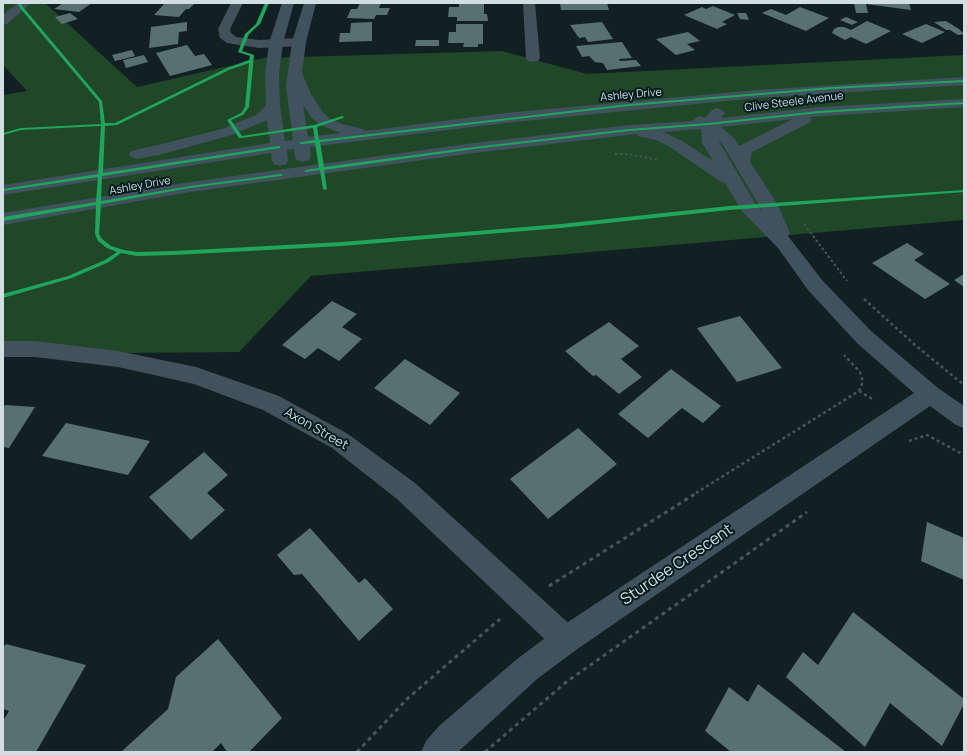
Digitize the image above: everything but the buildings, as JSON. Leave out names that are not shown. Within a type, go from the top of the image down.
[{"type":"main road","points":[[282,174],[273,106],[272,74],[276,43],[288,3]]},
{"type":"main road","points":[[306,171],[294,103],[294,70],[299,42],[310,3]]},
{"type":"main road","points":[[294,70],[304,94],[316,114],[325,122],[338,128],[372,135]]},
{"type":"main road","name":"Ashley Drive","points":[[3,190],[72,172],[134,162],[278,147],[505,118],[629,105],[748,95],[960,81]]},
{"type":"main road","name":"Clive Steele Avenue","points":[[708,124],[718,112],[802,99],[866,94],[960,81]]},
{"type":"main road","name":"Ashley Drive","points":[[3,220],[282,174],[474,148],[629,130],[708,124],[819,112],[964,103]]},
{"type":"main road","points":[[134,162],[159,150],[231,130],[261,118],[273,106]]},
{"type":"main road","points":[[505,118],[538,123],[662,112],[684,114],[708,124],[729,142],[742,162],[769,205],[785,244]]},
{"type":"main road","points":[[742,162],[745,149],[819,112]]},
{"type":"main road","points":[[708,124],[710,143],[748,207],[785,244],[816,285],[864,337],[930,394],[964,418]]},
{"type":"main road","points":[[629,130],[660,136],[701,160],[733,182]]},
{"type":"main road","points":[[3,176],[12,174],[72,172]]},
{"type":"main road","name":"Sturdee Crescent","points":[[437,752],[450,737],[527,669],[566,640],[930,394]]},
{"type":"street","points":[[3,22],[25,3]]},
{"type":"street","points":[[237,3],[224,29],[225,35],[232,40],[244,43],[299,42]]},
{"type":"street","points":[[529,3],[533,58]]},
{"type":"street","name":"Axon Street","points":[[3,349],[35,350],[118,358],[196,376],[271,403],[340,441],[406,491],[566,640]]},
{"type":"path","points":[[608,154],[628,154],[662,161]]},
{"type":"path","points":[[769,205],[791,204],[826,255],[852,285]]},
{"type":"path","points":[[861,295],[914,345],[964,384]]},
{"type":"path","points":[[357,752],[408,698],[492,625],[525,602],[859,391],[863,382],[860,372],[840,350]]},
{"type":"path","points":[[905,443],[927,435],[964,455]]},
{"type":"path","points":[[485,752],[565,683],[809,511]]},
{"type":"green space","points":[[3,3],[45,3],[137,87],[264,58],[502,51],[587,74],[964,55],[964,220],[311,276],[239,352],[3,354],[3,95],[27,91],[3,65]]},
{"type":"cycle path","points":[[19,3],[101,102],[103,124],[97,234],[100,240],[109,247],[123,252],[137,254],[174,253],[342,244],[561,226],[729,208],[964,191]]},
{"type":"cycle path","points":[[3,134],[21,129],[116,124],[228,69],[251,61],[252,55],[240,52],[247,34],[258,24],[267,3]]},
{"type":"cycle path","points":[[251,61],[247,107],[242,114],[229,120],[241,137],[315,126],[342,117]]},
{"type":"cycle path","points":[[301,143],[629,105],[832,88],[964,81]]},
{"type":"cycle path","points":[[306,171],[474,148],[629,130],[708,124],[819,112],[964,103]]},
{"type":"cycle path","points":[[315,126],[325,189]]},
{"type":"cycle path","points":[[3,190],[278,147]]},
{"type":"cycle path","points":[[3,219],[190,187],[281,175]]},
{"type":"cycle path","points":[[3,296],[70,277],[107,261],[121,251]]}]
